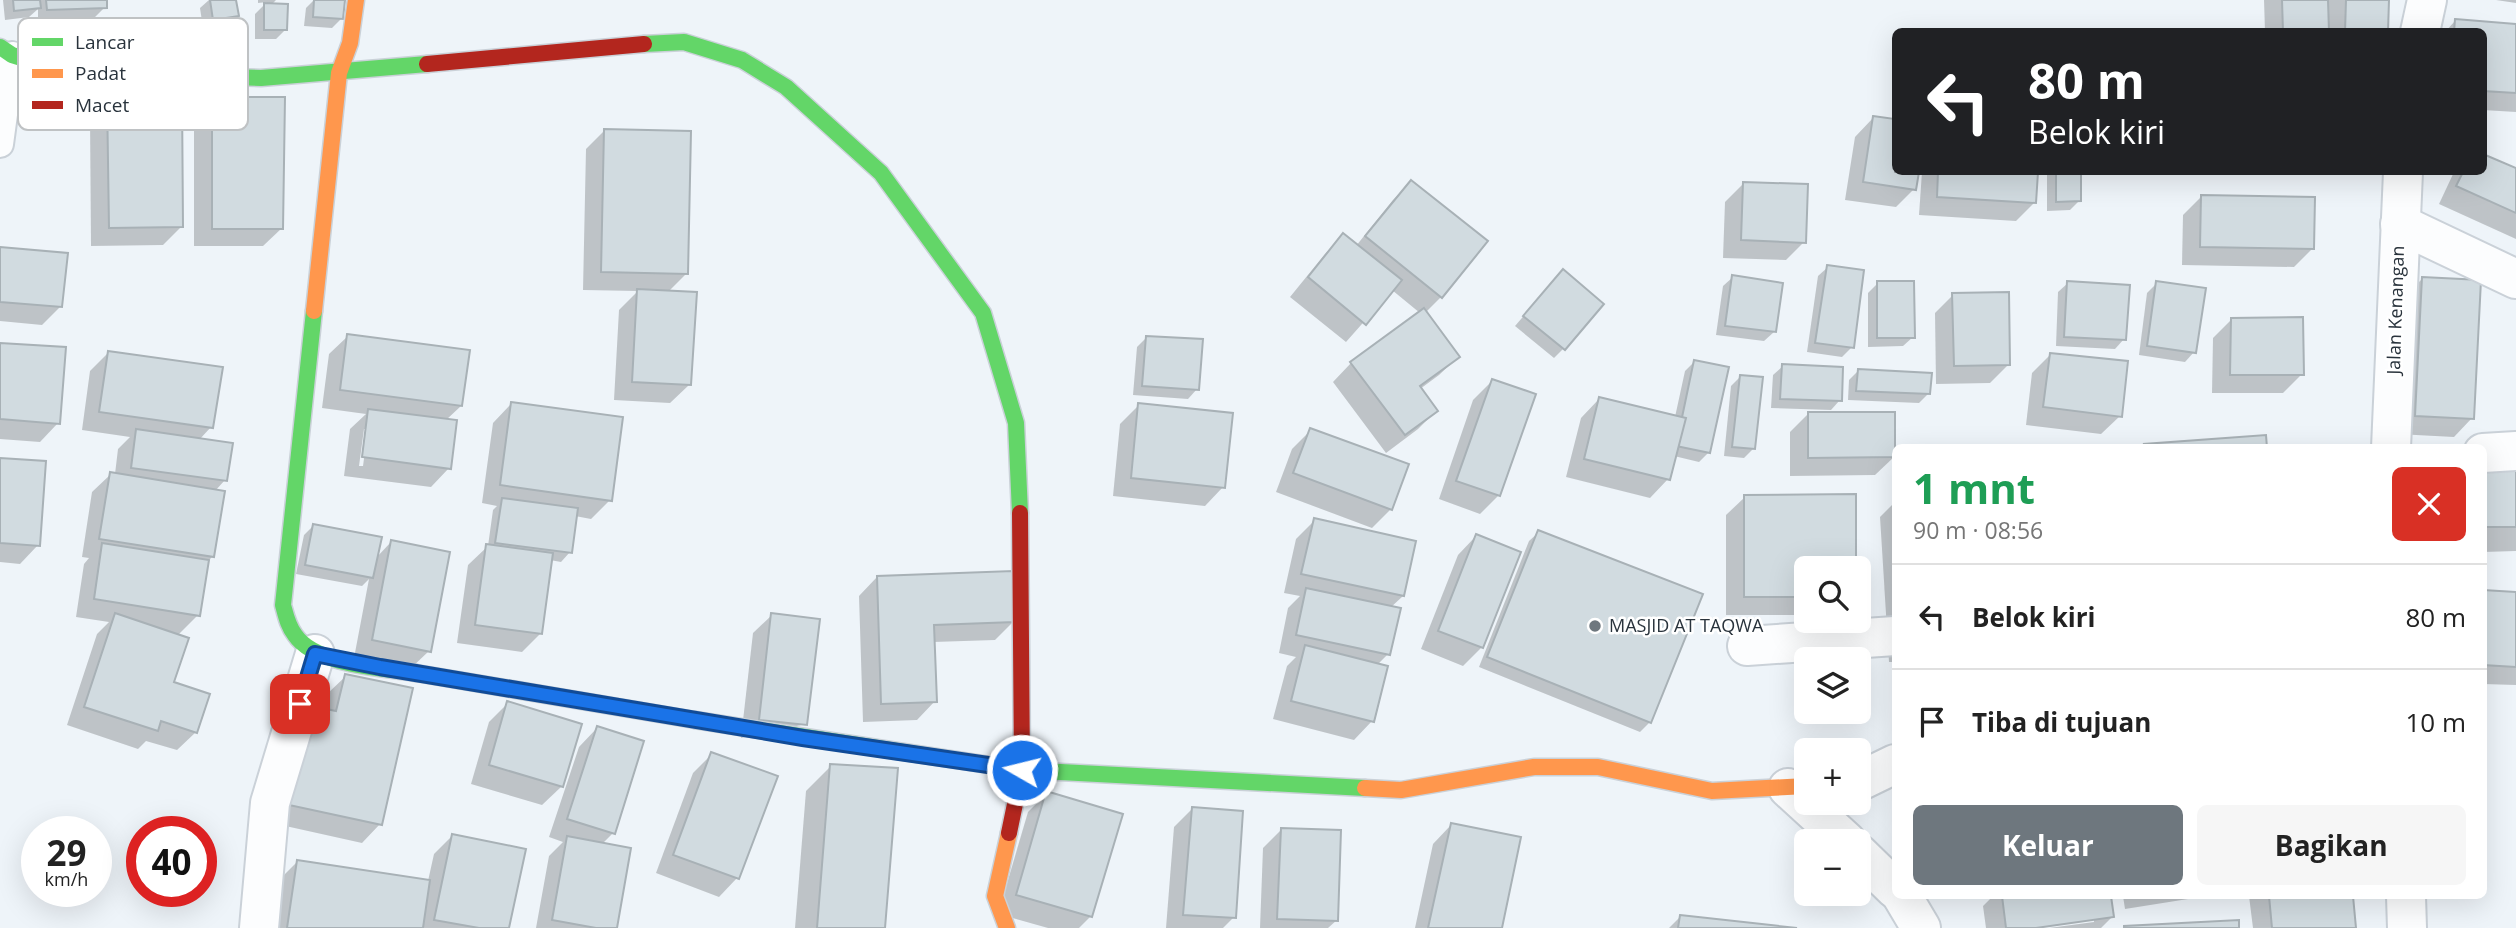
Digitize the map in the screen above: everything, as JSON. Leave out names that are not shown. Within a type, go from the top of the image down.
[{"type":"street","points":[[356,0],[350,43],[339,73],[284,605],[286,624],[296,639],[315,654],[789,736],[1022,770],[1401,790],[1534,767],[1598,767],[1712,791],[1794,787]]},
{"type":"street","points":[[2421,28],[2427,0]]},
{"type":"street","points":[[248,78],[339,73],[684,41],[742,60],[786,87],[881,173],[983,313],[1016,423],[1022,549],[1022,770],[995,896],[1007,928]]},
{"type":"street","name":"Jalan Kenangan","points":[[2391,444],[2403,175]]},
{"type":"street","points":[[2400,223],[2516,279]]},
{"type":"street","points":[[2487,453],[2516,452]]},
{"type":"street","points":[[1746,646],[1892,636]]},
{"type":"street","points":[[259,928],[270,803],[315,654]]},
{"type":"street","points":[[1871,776],[1892,765]]},
{"type":"street","points":[[1822,815],[1835,829]]},
{"type":"street","points":[[1871,866],[1892,886]]},
{"type":"street","points":[[1904,899],[1921,928]]},
{"type":"street","points":[[2406,899],[2407,928]]},
{"type":"lane","points":[[0,144],[6,51]]},
{"type":"building","points":[[13,0],[40,0],[41,8],[14,11]]},
{"type":"building","points":[[46,0],[107,0],[107,8],[47,10]]},
{"type":"building","points":[[210,0],[236,0],[239,16],[213,18]]},
{"type":"building","points":[[314,0],[345,0],[343,19],[313,17]]},
{"type":"building","points":[[2282,0],[2328,0],[2329,28],[2283,28]]},
{"type":"building","points":[[2346,0],[2389,0],[2388,28],[2345,28]]},
{"type":"building","points":[[264,3],[288,4],[287,30],[264,30]]},
{"type":"building","points":[[2455,19],[2516,24],[2516,93],[2487,91],[2487,28],[2454,28]]},
{"type":"building","points":[[248,97],[285,97],[283,229],[212,229],[212,130],[248,130]]},
{"type":"building","points":[[1873,116],[1892,119],[1892,175],[1918,175],[1916,190],[1863,182]]},
{"type":"building","points":[[604,129],[691,131],[688,274],[601,272]]},
{"type":"building","points":[[108,130],[182,130],[183,227],[109,228]]},
{"type":"building","points":[[2487,156],[2516,168],[2516,213],[2456,186],[2462,175],[2487,175]]},
{"type":"building","points":[[1938,175],[2038,175],[2036,203],[1937,197]]},
{"type":"building","points":[[2056,175],[2081,175],[2081,201],[2056,202]]},
{"type":"building","points":[[1411,180],[1488,241],[1442,298],[1365,236]]},
{"type":"building","points":[[1743,182],[1808,184],[1806,243],[1741,240]]},
{"type":"building","points":[[2201,195],[2315,197],[2314,249],[2200,247]]},
{"type":"building","points":[[1343,233],[1402,280],[1366,325],[1308,277]]},
{"type":"building","points":[[0,247],[68,253],[62,307],[0,302]]},
{"type":"building","points":[[1827,265],[1864,270],[1854,348],[1815,343]]},
{"type":"building","points":[[1563,269],[1604,304],[1565,350],[1523,316]]},
{"type":"building","points":[[1732,275],[1783,283],[1776,332],[1725,326]]},
{"type":"building","points":[[2422,277],[2481,280],[2474,419],[2415,416]]},
{"type":"building","points":[[1877,281],[1914,281],[1915,338],[1877,338]]},
{"type":"building","points":[[2067,281],[2130,285],[2126,340],[2064,337]]},
{"type":"building","points":[[2156,281],[2206,288],[2196,353],[2147,346]]},
{"type":"building","points":[[637,289],[697,292],[691,385],[632,382]]},
{"type":"building","points":[[2009,292],[2010,365],[1954,366],[1952,293]]},
{"type":"building","points":[[1424,308],[1460,357],[1420,386],[1438,411],[1405,435],[1350,362]]},
{"type":"building","points":[[2303,317],[2304,375],[2230,375],[2231,318]]},
{"type":"building","points":[[347,334],[470,350],[462,406],[340,390]]},
{"type":"building","points":[[1146,336],[1203,339],[1199,390],[1142,386]]},
{"type":"building","points":[[0,343],[66,347],[60,424],[0,419]]},
{"type":"building","points":[[108,351],[223,367],[213,428],[99,412]]},
{"type":"building","points":[[2050,353],[2128,361],[2122,417],[2043,407]]},
{"type":"building","points":[[1694,360],[1729,367],[1710,453],[1676,446]]},
{"type":"building","points":[[1782,364],[1843,367],[1842,401],[1780,399]]},
{"type":"building","points":[[1858,369],[1932,373],[1930,394],[1856,391]]},
{"type":"building","points":[[1740,375],[1763,377],[1755,449],[1732,447]]},
{"type":"building","points":[[1492,379],[1536,394],[1500,496],[1456,481]]},
{"type":"building","points":[[1599,397],[1686,418],[1670,480],[1584,459]]},
{"type":"building","points":[[511,402],[623,417],[612,501],[500,485]]},
{"type":"building","points":[[1138,403],[1233,413],[1225,488],[1131,478]]},
{"type":"building","points":[[368,409],[457,420],[451,469],[362,457]]},
{"type":"building","points":[[1808,412],[1895,412],[1895,444],[1892,444],[1892,457],[1808,458]]},
{"type":"building","points":[[1310,428],[1409,464],[1392,510],[1293,473]]},
{"type":"building","points":[[136,429],[233,443],[227,481],[131,468]]},
{"type":"building","points":[[2266,435],[2267,444],[2144,444]]},
{"type":"building","points":[[0,458],[46,461],[40,546],[0,543]]},
{"type":"building","points":[[2487,460],[2516,460],[2516,527],[2487,527]]},
{"type":"building","points":[[110,472],[225,491],[214,557],[99,539]]},
{"type":"building","points":[[1856,494],[1856,556],[1794,556],[1794,597],[1744,597],[1744,495]]},
{"type":"building","points":[[502,498],[578,508],[572,553],[495,543]]},
{"type":"building","points":[[1314,518],[1416,541],[1404,596],[1301,574]]},
{"type":"building","points":[[313,524],[382,537],[373,578],[305,565]]},
{"type":"building","name":"MASJID AT TAQWA","points":[[1538,530],[1703,594],[1651,723],[1487,657]]},
{"type":"building","points":[[1476,534],[1521,552],[1483,648],[1438,631]]},
{"type":"building","points":[[391,540],[450,552],[431,652],[372,640]]},
{"type":"building","points":[[102,543],[209,560],[200,616],[94,599]]},
{"type":"building","points":[[486,544],[553,553],[542,634],[475,625]]},
{"type":"building","points":[[1013,571],[1015,622],[934,625],[937,702],[881,704],[877,576]]},
{"type":"building","points":[[1306,588],[1401,608],[1390,655],[1296,635]]},
{"type":"building","points":[[2487,590],[2516,592],[2516,667],[2487,665]]},
{"type":"building","points":[[115,613],[189,638],[174,682],[210,694],[197,733],[161,721],[158,731],[84,707]]},
{"type":"building","points":[[771,613],[820,619],[807,725],[759,720]]},
{"type":"building","points":[[1305,645],[1388,666],[1374,722],[1291,701]]},
{"type":"building","points":[[345,674],[413,688],[382,825],[289,805],[312,706],[336,711]]},
{"type":"building","points":[[507,701],[582,724],[563,787],[489,765]]},
{"type":"building","points":[[597,726],[644,741],[615,834],[567,819]]},
{"type":"building","points":[[711,752],[778,776],[739,879],[673,855]]},
{"type":"building","points":[[830,764],[898,768],[885,928],[817,928]]},
{"type":"building","points":[[1046,791],[1123,814],[1092,917],[1016,895]]},
{"type":"building","points":[[1192,807],[1243,811],[1236,918],[1183,915]]},
{"type":"building","points":[[1451,823],[1521,837],[1502,928],[1428,928]]},
{"type":"building","points":[[1281,828],[1341,830],[1338,921],[1277,919]]},
{"type":"building","points":[[452,834],[526,849],[509,928],[479,928],[434,920]]},
{"type":"building","points":[[567,836],[631,848],[617,928],[596,928],[552,920]]},
{"type":"building","points":[[297,860],[430,880],[423,928],[287,928]]},
{"type":"building","points":[[2002,899],[2111,899],[2114,917],[2036,928],[2006,928]]},
{"type":"building","points":[[2269,899],[2353,899],[2356,928],[2272,928]]},
{"type":"building","points":[[1680,915],[1797,928],[1678,928]]},
{"type":"building","points":[[2239,920],[2239,928],[2124,928],[2124,926]]},
{"type":"traffic: fast","points":[[644,44],[684,42],[742,60],[786,87],[881,173],[983,313],[1016,423],[1020,513]]},
{"type":"traffic: fast","points":[[0,47],[18,57]]},
{"type":"traffic: fast","points":[[248,78],[427,64]]},
{"type":"traffic: fast","points":[[314,311],[283,605],[285,613],[295,635],[318,653],[368,667],[416,673]]},
{"type":"traffic: fast","points":[[695,720],[1022,770],[1365,788]]},
{"type":"traffic: slow","points":[[314,311],[339,73],[350,43],[356,0]]},
{"type":"traffic: slow","points":[[416,673],[695,720]]},
{"type":"traffic: slow","points":[[1365,788],[1401,790],[1534,767],[1598,767],[1712,791],[1794,787]]},
{"type":"traffic: slow","points":[[1007,928],[995,896],[1009,833]]},
{"type":"traffic: jam","points":[[427,64],[644,44]]},
{"type":"traffic: jam","points":[[1009,833],[1022,770],[1020,513]]},
{"type":"place","name":"MASJID AT TAQWA","points":[[1595,626]]},
{"type":"route","points":[[300,704],[315,654],[803,738],[1022,770]]}]
